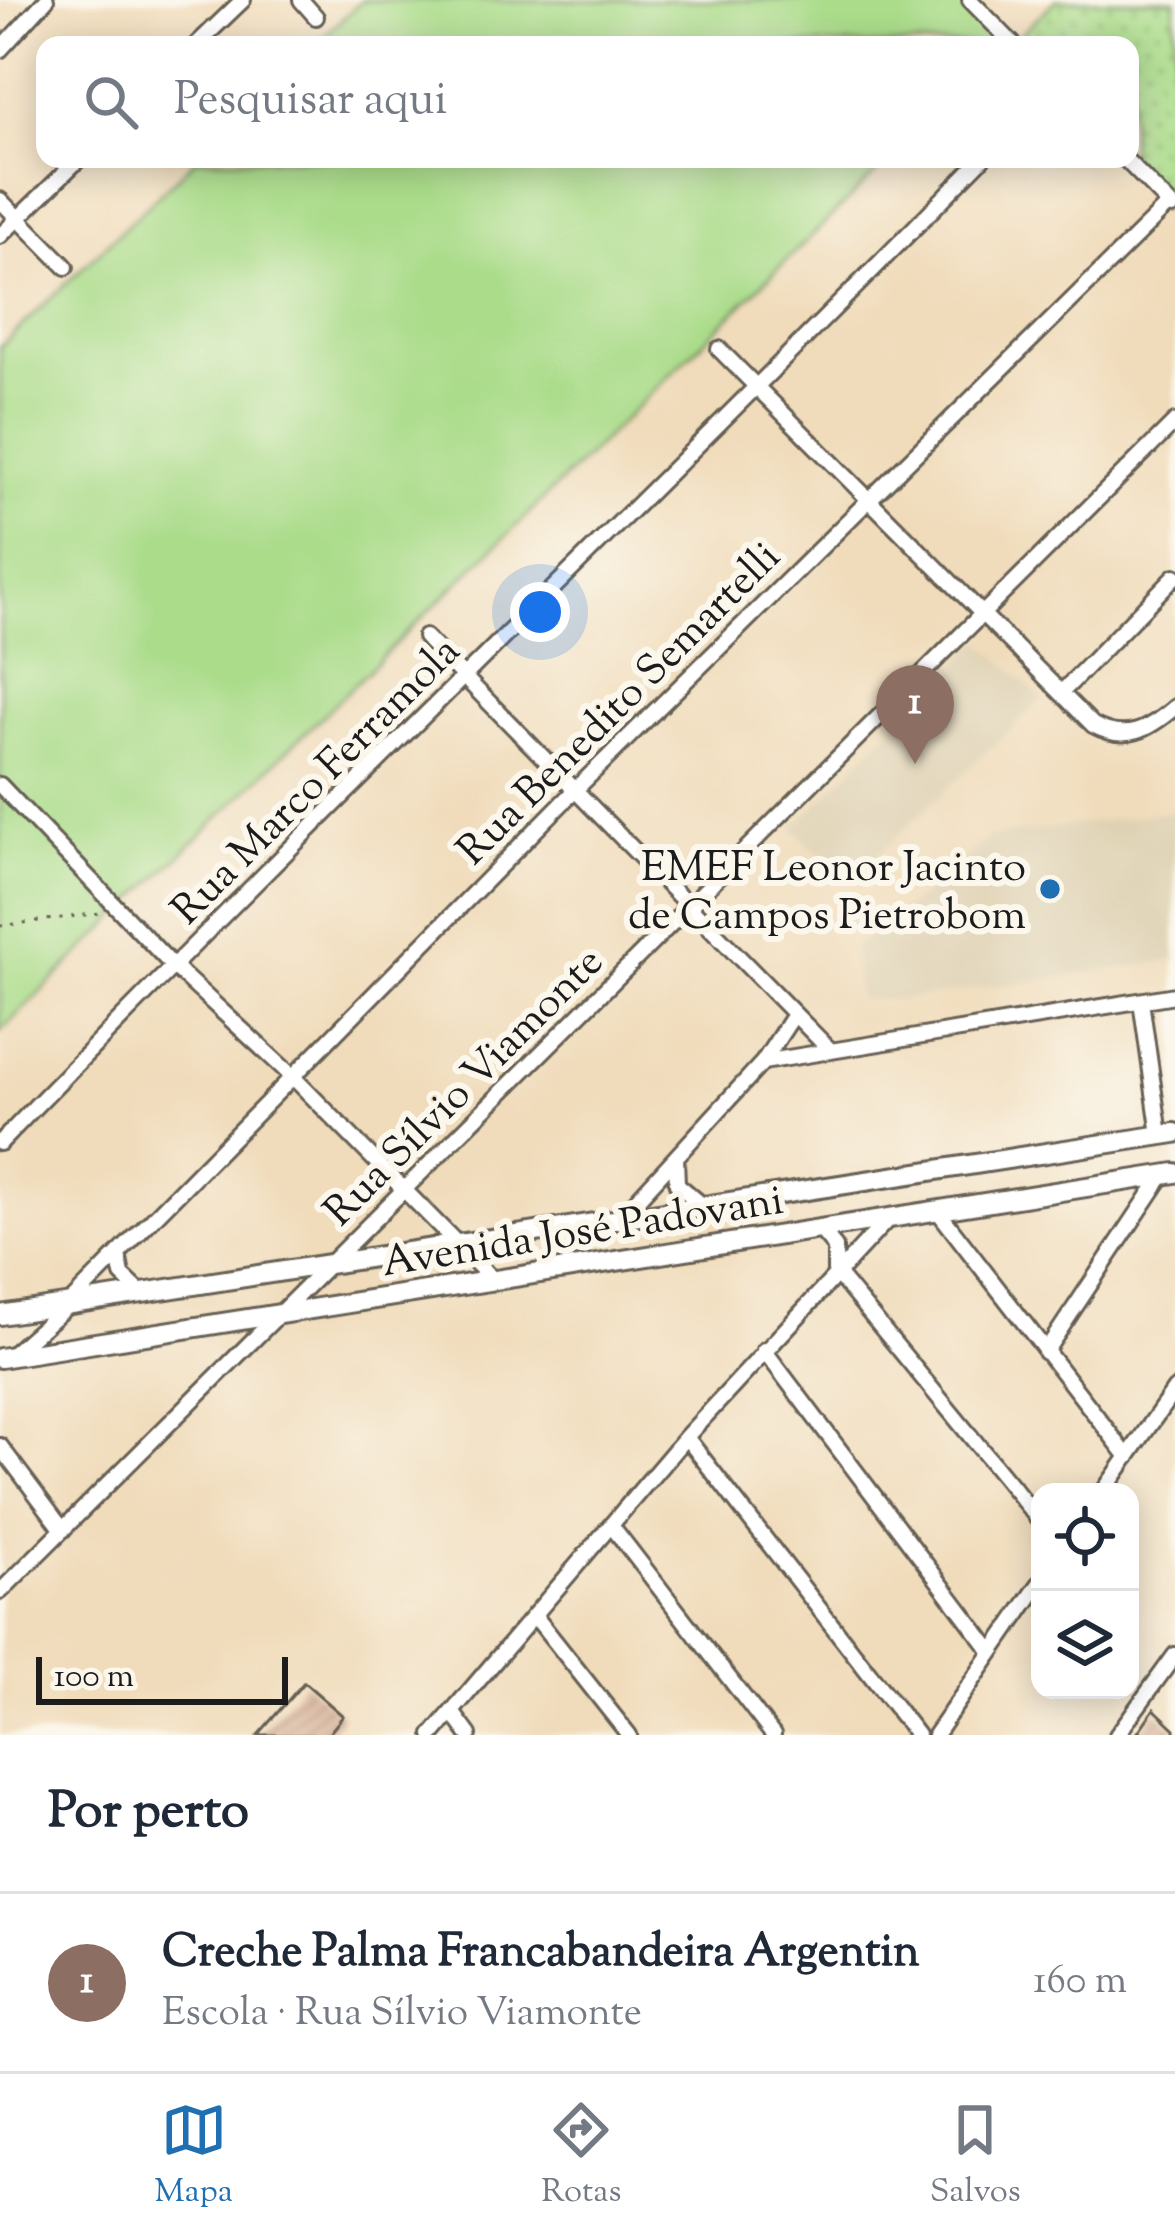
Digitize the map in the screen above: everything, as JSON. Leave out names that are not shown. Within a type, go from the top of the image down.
[{"type":"street","points":[[0,50],[46,0]]},
{"type":"street","points":[[205,36],[243,0]]},
{"type":"street","points":[[301,0],[316,17]]},
{"type":"street","points":[[970,0],[1005,36]]},
{"type":"street","points":[[0,236],[70,168]]},
{"type":"street","name":"Rua Marco Ferramola","points":[[0,1143],[172,964],[758,388],[973,168]]},
{"type":"street","points":[[1134,168],[1172,208]]},
{"type":"street","points":[[0,200],[66,267]]},
{"type":"street","name":"Rua Benedito Semartelli","points":[[3,1360],[68,1305],[868,498],[1172,208]]},
{"type":"street","points":[[719,349],[1093,725],[1110,734],[1136,733],[1171,710]]},
{"type":"street","name":"Rua Sílvio Viamonte","points":[[0,1592],[1175,422]]},
{"type":"street","points":[[1062,692],[1175,577]]},
{"type":"street","points":[[425,637],[828,1048]]},
{"type":"street","points":[[0,785],[172,964],[293,1077],[491,1278]]},
{"type":"street","points":[[763,1062],[1175,995]]},
{"type":"street","points":[[1141,1001],[1167,1134]]},
{"type":"street","points":[[621,1216],[763,1062],[793,1016]]},
{"type":"street","name":"Avenida José Padovani","points":[[0,1315],[1167,1134]]},
{"type":"street","points":[[676,1157],[677,1184],[702,1204]]},
{"type":"street","points":[[1046,1352],[1169,1174]]},
{"type":"street","name":"Avenida José Padovani","points":[[3,1360],[491,1278],[1169,1174]]},
{"type":"street","points":[[938,1210],[1128,1457]]},
{"type":"street","points":[[432,1735],[686,1437],[889,1218]]},
{"type":"street","points":[[820,1228],[835,1247],[835,1271],[1031,1510]]},
{"type":"street","points":[[118,1254],[122,1275],[141,1293]]},
{"type":"street","points":[[764,1350],[992,1652]]},
{"type":"street","points":[[1109,1483],[1175,1389]]},
{"type":"street","points":[[686,1437],[917,1735]]},
{"type":"street","points":[[0,1446],[63,1530]]},
{"type":"street","points":[[611,1526],[773,1735]]},
{"type":"street","points":[[935,1735],[1034,1591]]},
{"type":"street","points":[[534,1615],[629,1735]]},
{"type":"street","points":[[1118,1735],[1175,1655]]},
{"type":"street","points":[[452,1712],[470,1735]]},
{"type":"path","points":[[0,926],[119,910]]},
{"type":"shaded area","points":[[980,640],[1042,699],[848,883],[793,828]]},
{"type":"shaded area","name":"EMEF Leonor Jacinto de Campos Pietrobom","points":[[1175,811],[1175,960],[901,1000],[858,999],[854,946],[877,933],[990,837]]},
{"type":"green space","points":[[362,0],[968,0],[1002,36],[324,36]]},
{"type":"green space","points":[[1056,0],[1175,0],[1175,206],[1139,167],[1139,36],[1019,36]]},
{"type":"green space","points":[[187,168],[881,168],[0,1032],[0,347]]},
{"type":"building","points":[[304,1682],[343,1716],[328,1735],[258,1735]]},
{"type":"building","points":[[1154,1709],[1175,1729],[1175,1735],[1136,1735]]},
{"type":"place","name":"Creche Palma Francabandeira Argentin","points":[[915,764]]},
{"type":"place","name":"EMEF Leonor Jacinto de Campos Pietrobom","points":[[1050,889]]}]
